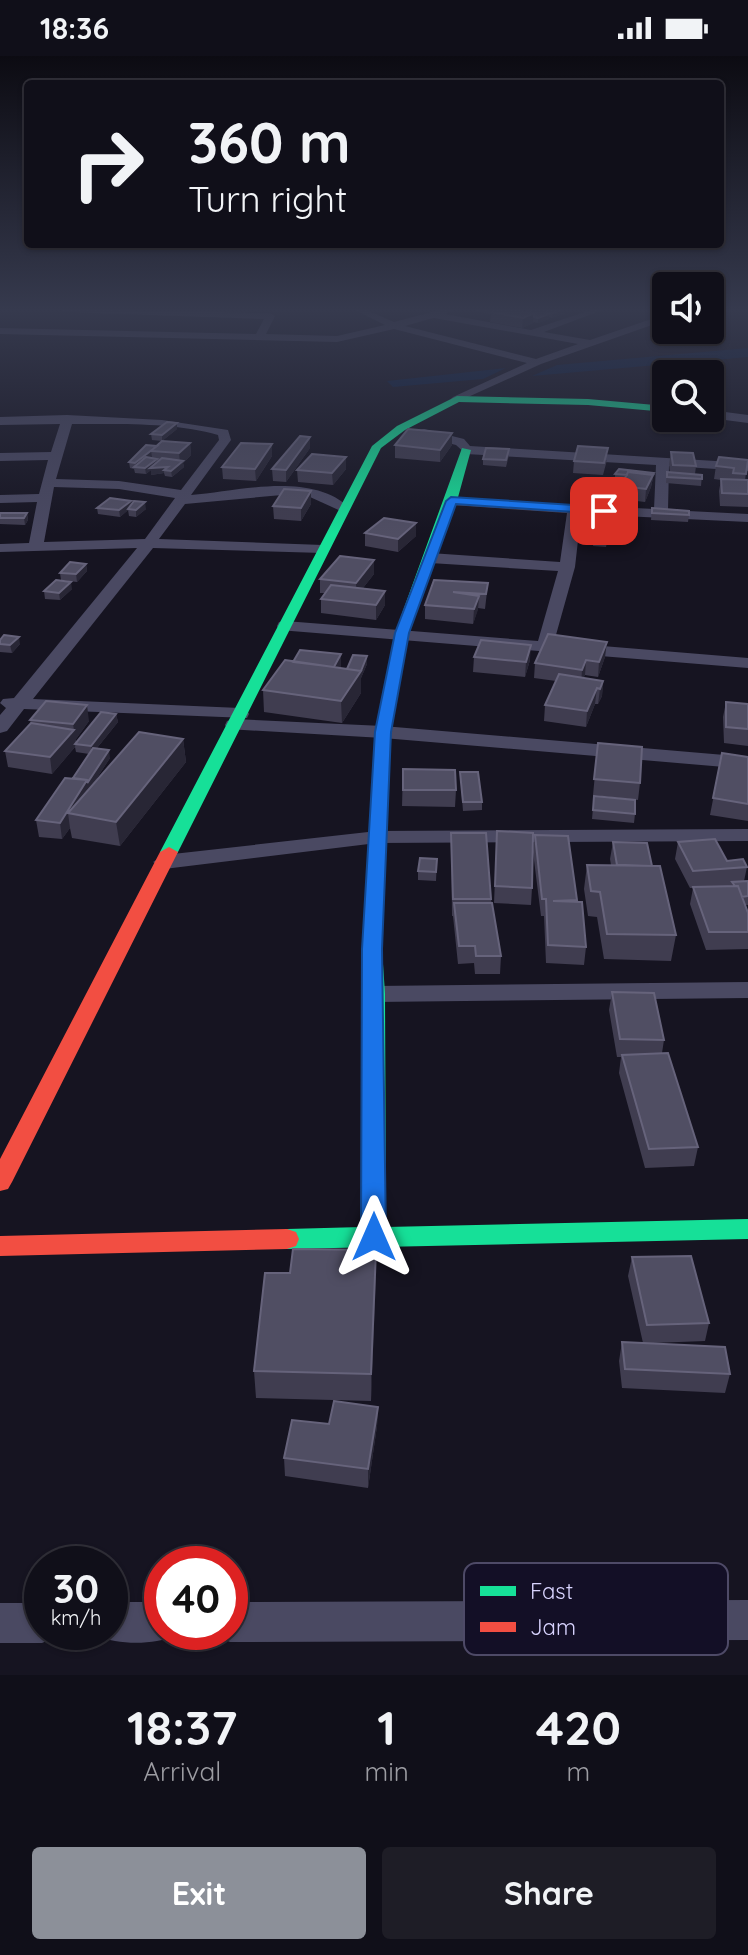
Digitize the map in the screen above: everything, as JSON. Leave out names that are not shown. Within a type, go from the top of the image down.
[{"type":"street","points":[[0,1182],[377,446],[401,428],[490,385]]},
{"type":"street","points":[[457,399],[588,402],[652,408]]},
{"type":"street","points":[[724,416],[748,419]]},
{"type":"street","points":[[0,421],[67,419],[165,424],[224,433],[225,440],[149,543],[9,703],[0,727]]},
{"type":"street","points":[[36,547],[47,491],[67,419]]},
{"type":"street","points":[[401,428],[460,442],[466,450],[748,467]]},
{"type":"street","points":[[374,1237],[375,994],[372,949],[383,732],[402,633],[451,501],[466,450]]},
{"type":"street","points":[[0,457],[57,456]]},
{"type":"street","points":[[661,513],[663,462]]},
{"type":"street","points":[[0,499],[47,491],[119,485],[183,498],[293,490],[313,493],[343,508]]},
{"type":"street","points":[[451,501],[748,518]]},
{"type":"street","points":[[545,645],[567,567],[575,509]]},
{"type":"street","points":[[0,548],[149,543],[323,549]]},
{"type":"street","points":[[430,558],[567,567]]},
{"type":"street","points":[[285,626],[748,663]]},
{"type":"street","points":[[9,703],[748,763]]},
{"type":"street","points":[[164,862],[377,837],[748,835]]},
{"type":"street","points":[[375,994],[748,990]]},
{"type":"street","points":[[0,1246],[748,1229]]},
{"type":"street","points":[[728,1620],[748,1620]]},
{"type":"street","points":[[248,1622],[464,1621]]},
{"type":"street","points":[[0,1623],[24,1623]]},
{"type":"building","points":[[167,422],[177,423],[162,435],[151,434]]},
{"type":"building","points":[[408,429],[452,433],[440,450],[395,445]]},
{"type":"building","points":[[300,436],[310,437],[286,470],[272,469]]},
{"type":"building","points":[[162,441],[190,443],[179,453],[151,451]]},
{"type":"building","points":[[241,443],[272,444],[255,469],[222,467]]},
{"type":"building","points":[[146,445],[157,446],[135,463],[129,462]]},
{"type":"building","points":[[578,446],[608,448],[604,463],[574,461]]},
{"type":"building","points":[[486,448],[509,449],[506,460],[483,459]]},
{"type":"building","points":[[671,452],[693,453],[696,466],[673,465]]},
{"type":"building","points":[[312,454],[346,457],[332,473],[297,470]]},
{"type":"building","points":[[146,457],[157,459],[145,468],[134,467]]},
{"type":"building","points":[[719,457],[748,460],[746,474],[733,473],[734,468],[716,466]]},
{"type":"building","points":[[162,458],[183,461],[171,471],[164,470],[168,467],[150,468]]},
{"type":"building","points":[[619,469],[654,473],[615,474]]},
{"type":"building","points":[[628,472],[653,475],[646,489],[621,486]]},
{"type":"building","points":[[667,472],[702,475],[702,479],[667,477]]},
{"type":"building","points":[[721,479],[748,480],[748,494],[722,493]]},
{"type":"building","points":[[284,489],[311,491],[301,508],[273,506]]},
{"type":"building","points":[[110,498],[131,501],[119,510],[97,508]]},
{"type":"building","points":[[134,501],[145,502],[136,510],[128,509]]},
{"type":"building","points":[[652,508],[689,511],[689,515],[652,513]]},
{"type":"building","points":[[0,513],[27,513],[24,518],[0,518]]},
{"type":"building","points":[[384,518],[416,523],[398,539],[365,533]]},
{"type":"building","points":[[596,533],[609,534],[607,541],[594,539]]},
{"type":"building","points":[[340,556],[374,560],[356,583],[320,579]]},
{"type":"building","points":[[70,562],[86,564],[76,574],[60,573]]},
{"type":"building","points":[[56,580],[71,582],[59,593],[44,591]]},
{"type":"building","points":[[434,580],[488,583],[486,594],[453,592],[479,596],[474,609],[425,605]]},
{"type":"building","points":[[331,585],[385,591],[376,605],[321,599]]},
{"type":"building","points":[[548,634],[607,642],[599,662],[586,660],[582,670],[535,663]]},
{"type":"building","points":[[4,635],[19,637],[10,645],[0,644]]},
{"type":"building","points":[[481,640],[531,645],[526,662],[474,657]]},
{"type":"building","points":[[300,650],[341,654],[334,667],[293,662]]},
{"type":"building","points":[[353,655],[367,656],[361,671],[347,669]]},
{"type":"building","points":[[285,660],[361,671],[341,701],[263,690]]},
{"type":"building","points":[[559,674],[603,681],[587,711],[545,705]]},
{"type":"building","points":[[46,701],[87,705],[73,724],[30,720]]},
{"type":"building","points":[[726,702],[748,704],[748,729],[726,727]]},
{"type":"building","points":[[101,712],[116,714],[91,746],[75,744]]},
{"type":"building","points":[[31,723],[74,730],[50,757],[5,751]]},
{"type":"building","points":[[139,732],[183,739],[116,822],[68,813]]},
{"type":"building","points":[[598,743],[642,747],[640,783],[594,779]]},
{"type":"building","points":[[93,748],[109,750],[88,782],[73,778]]},
{"type":"building","points":[[722,753],[748,757],[748,804],[713,798]]},
{"type":"building","points":[[403,769],[455,770],[456,790],[403,790]]},
{"type":"building","points":[[460,772],[478,772],[482,802],[463,802]]},
{"type":"building","points":[[65,778],[87,780],[60,823],[36,820]]},
{"type":"building","points":[[594,796],[635,800],[635,814],[593,810]]},
{"type":"building","points":[[497,831],[533,833],[532,888],[495,886]]},
{"type":"building","points":[[451,833],[486,833],[491,899],[453,899]]},
{"type":"building","points":[[535,835],[568,836],[577,900],[553,901],[582,902],[586,947],[548,945],[546,899],[542,899]]},
{"type":"building","points":[[715,839],[727,861],[743,859],[747,867],[693,871],[678,842]]},
{"type":"building","points":[[613,842],[647,843],[652,866],[617,865]]},
{"type":"building","points":[[420,858],[437,859],[436,872],[418,871]]},
{"type":"building","points":[[587,865],[660,866],[676,935],[607,934],[600,892],[591,891]]},
{"type":"building","points":[[748,881],[748,896],[742,897],[738,886],[732,882]]},
{"type":"building","points":[[738,886],[748,913],[748,932],[709,932],[693,887]]},
{"type":"building","points":[[454,903],[492,903],[501,956],[476,956],[475,946],[459,946]]},
{"type":"building","points":[[612,992],[654,993],[664,1040],[620,1039]]},
{"type":"building","points":[[668,1053],[698,1147],[649,1149],[622,1055]]},
{"type":"building","points":[[293,1249],[376,1250],[371,1374],[254,1371],[265,1273],[290,1273]]},
{"type":"building","points":[[691,1256],[709,1323],[647,1325],[632,1257]]},
{"type":"building","points":[[622,1342],[725,1347],[730,1374],[625,1369]]},
{"type":"building","points":[[334,1401],[378,1407],[368,1469],[284,1458],[292,1420],[329,1424]]},
{"type":"traffic: fast","points":[[169,852],[377,446],[401,428],[457,399],[588,402],[652,408]]},
{"type":"traffic: fast","points":[[374,1237],[375,994],[372,949],[383,732],[402,633],[451,501],[466,450]]},
{"type":"traffic: fast","points":[[287,1239],[748,1229]]},
{"type":"traffic: jam","points":[[0,1182],[169,852]]},
{"type":"traffic: jam","points":[[0,1246],[287,1239]]},
{"type":"route","points":[[374,1237],[375,994],[372,949],[377,837],[383,732],[402,633],[451,501],[604,511]]}]
